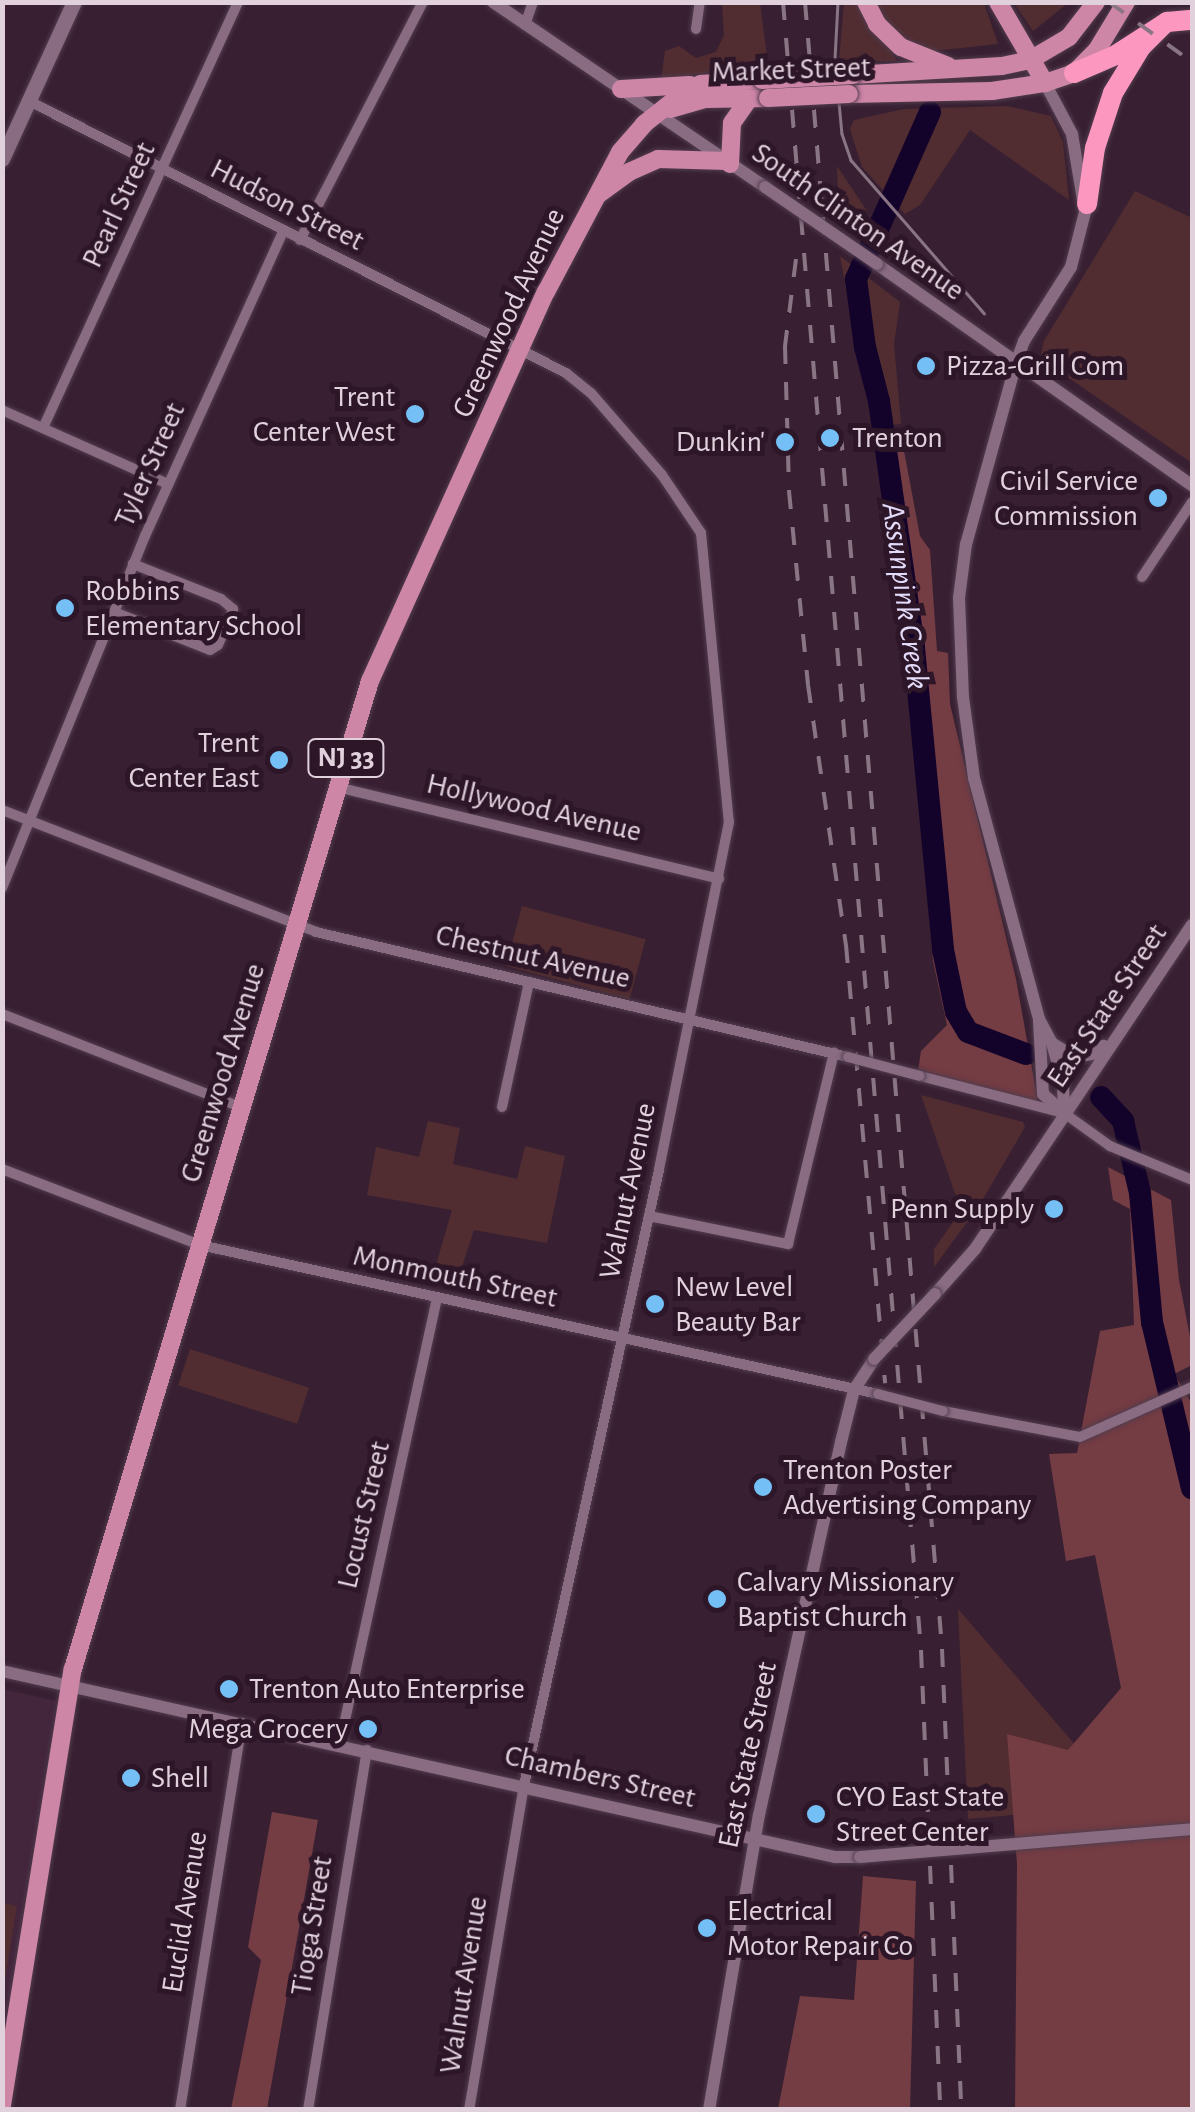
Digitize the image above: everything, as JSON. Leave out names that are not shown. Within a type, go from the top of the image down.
[{"type":"highway","points":[[1074,73],[1116,55],[1164,24],[1192,20]]},
{"type":"highway","points":[[1086,204],[1095,148],[1113,92],[1140,46],[1164,24]]},
{"type":"main road","points":[[2,159],[74,2]]},
{"type":"main road","points":[[866,2],[877,24],[901,47],[958,70]]},
{"type":"main road","points":[[998,2],[1046,83]]},
{"type":"main road","name":"Market Street","points":[[655,114],[706,99],[853,75],[958,70],[1030,60],[1069,38],[1096,2]]},
{"type":"main road","name":"Market Street","points":[[655,114],[701,84],[760,92],[849,94],[992,91],[1046,83],[1074,73],[1105,41],[1126,2]]},
{"type":"main road","points":[[621,89],[701,84]]},
{"type":"main road","points":[[595,198],[630,172],[658,158],[728,163],[728,136],[760,92]]},
{"type":"main road","name":"Greenwood Avenue","points":[[2,2106],[70,1688],[370,681],[522,353],[546,292],[620,152],[655,114]]},
{"type":"street","name":"Pearl Street","points":[[43,428],[238,2]]},
{"type":"street","points":[[300,240],[423,2]]},
{"type":"street","name":"South Clinton Avenue","points":[[493,2],[1192,485]]},
{"type":"street","points":[[525,25],[533,2]]},
{"type":"street","points":[[696,29],[700,2]]},
{"type":"street","points":[[1046,83],[1072,134],[1086,204],[1071,267],[1024,341],[1016,363],[962,563],[961,650],[974,778],[1039,1019],[1043,1094],[1110,1146],[1192,1180]]},
{"type":"street","name":"Hudson Street","points":[[29,100],[522,353]]},
{"type":"street","name":"Tyler Street","points":[[2,888],[168,484],[283,232]]},
{"type":"street","name":"Walnut Avenue","points":[[469,2110],[524,1785],[690,1020],[719,879],[729,803],[702,533],[692,514],[591,393],[566,374],[522,353]]},
{"type":"street","points":[[2,410],[168,484]]},
{"type":"street","points":[[1142,577],[1192,502]]},
{"type":"street","points":[[114,612],[210,650],[218,645],[233,609],[221,600],[134,564]]},
{"type":"street","name":"Hollywood Avenue","points":[[338,787],[719,879]]},
{"type":"street","name":"Chestnut Avenue","points":[[2,810],[297,926],[834,1052],[1064,1113]]},
{"type":"street","name":"East State Street","points":[[709,2110],[754,1838],[854,1390],[874,1359],[975,1249],[1192,925]]},
{"type":"street","points":[[502,1107],[530,982]]},
{"type":"street","points":[[2,1014],[241,1107]]},
{"type":"street","points":[[1039,1019],[1052,1043],[1063,1082],[1064,1113]]},
{"type":"street","points":[[1052,1043],[1065,1054],[1082,1056],[1096,1052],[1116,1034]]},
{"type":"street","points":[[649,1216],[788,1244],[834,1052]]},
{"type":"street","name":"Monmouth Street","points":[[2,1169],[200,1245],[943,1411],[1076,1437],[1128,1418],[1192,1387]]},
{"type":"street","name":"Locust Street","points":[[340,1744],[437,1298]]},
{"type":"street","name":"Chambers Street","points":[[2,1672],[835,1857],[1192,1829]]},
{"type":"street","name":"Euclid Avenue","points":[[180,2110],[242,1723]]},
{"type":"street","name":"Tioga Street","points":[[308,2110],[367,1750]]},
{"type":"street","points":[[2,2106],[15,2110]]},
{"type":"shaded area","points":[[722,3],[760,3],[768,65],[661,79],[665,51],[679,46],[696,58],[716,52],[724,35]]},
{"type":"shaded area","points":[[844,3],[862,3],[897,61],[839,61]]},
{"type":"shaded area","points":[[878,3],[984,3],[998,44],[933,51],[905,40],[885,20]]},
{"type":"shaded area","points":[[1014,3],[1068,3],[1033,31]]},
{"type":"shaded area","points":[[1007,106],[1051,116],[1063,142],[1069,200],[970,130],[920,205],[905,214],[862,167],[850,129],[854,120],[904,109]]},
{"type":"shaded area","points":[[837,166],[867,211],[861,234],[839,219]]},
{"type":"shaded area","points":[[1135,191],[1192,218],[1192,463],[1040,358],[1044,341]]},
{"type":"shaded area","points":[[840,256],[900,302],[894,344],[901,424],[873,427]]},
{"type":"shaded area","points":[[904,451],[920,536],[930,550],[937,651],[948,653],[950,704],[1016,979],[1038,1102],[918,1071],[921,1051],[947,1025],[933,961],[905,624],[877,453]]},
{"type":"shaded area","points":[[522,906],[646,939],[630,999],[506,966]]},
{"type":"shaded area","points":[[921,1095],[1023,1122],[1025,1127],[979,1206],[934,1267],[934,1249],[961,1211]]},
{"type":"shaded area","points":[[428,1121],[460,1128],[453,1164],[517,1179],[525,1146],[565,1156],[547,1243],[474,1230],[455,1288],[431,1282],[452,1210],[367,1195],[376,1147],[419,1157]]},
{"type":"shaded area","points":[[1108,1167],[1171,1200],[1179,1280],[1192,1347],[1192,1365],[1174,1374],[1192,1404],[1192,2109],[1015,2109],[1017,1864],[1007,1734],[1068,1750],[1121,1688],[1095,1555],[1066,1561],[1049,1454],[1077,1453],[1100,1331],[1134,1325],[1130,1209],[1113,1200]]},
{"type":"shaded area","points":[[190,1349],[309,1388],[297,1424],[178,1385]]},
{"type":"shaded area","points":[[958,1609],[1127,1805],[968,1819]]},
{"type":"shaded area","points":[[3,1689],[56,1701],[3,2039]]},
{"type":"shaded area","points":[[272,1812],[318,1820],[267,2109],[231,2109],[261,1960],[248,1947]]},
{"type":"shaded area","points":[[863,1876],[916,1881],[910,2109],[778,2109],[800,1996],[854,2000]]},
{"type":"shaded area","points":[[2,1903],[17,1906],[3,1993]]},
{"type":"waterway","name":"Assunpink Creek","points":[[930,112],[856,279],[865,347],[879,401],[914,648],[943,950],[956,1012],[968,1032],[1026,1054]]},
{"type":"waterway","name":"Assunpink Creek","points":[[1101,1097],[1123,1121],[1140,1193],[1152,1322],[1192,1488]]},
{"type":"tram line","points":[[838,2],[835,59],[842,134],[851,160],[984,313]]},
{"type":"railway","points":[[783,2],[921,1650],[940,2110]]},
{"type":"railway","points":[[805,2],[942,1649],[961,2110]]},
{"type":"railway","points":[[1109,2],[1192,62]]},
{"type":"railway","points":[[796,259],[785,346],[789,491],[808,685],[846,945],[885,1383]]},
{"type":"place","name":"Pizza-Grill Com","points":[[926,366]]},
{"type":"place","name":"Trent Center West","points":[[415,414]]},
{"type":"place","name":"Trenton","points":[[830,438]]},
{"type":"place","name":"Dunkin'","points":[[785,442]]},
{"type":"place","name":"Civil Service Commission","points":[[1158,498]]},
{"type":"place","name":"Robbins Elementary School","points":[[65,608]]},
{"type":"place","name":"Trent Center East","points":[[279,760]]},
{"type":"place","name":"Penn Supply","points":[[1054,1209]]},
{"type":"place","name":"New Level Beauty Bar","points":[[655,1304]]},
{"type":"place","name":"Trenton Poster Advertising Company","points":[[763,1487]]},
{"type":"place","name":"Calvary Missionary Baptist Church","points":[[717,1599]]},
{"type":"place","name":"Trenton Auto Enterprise","points":[[229,1689]]},
{"type":"place","name":"Mega Grocery","points":[[368,1729]]},
{"type":"place","name":"Shell","points":[[131,1778]]},
{"type":"place","name":"CYO East State Street Center","points":[[816,1814]]},
{"type":"place","name":"Electrical Motor Repair Co","points":[[707,1928]]}]
